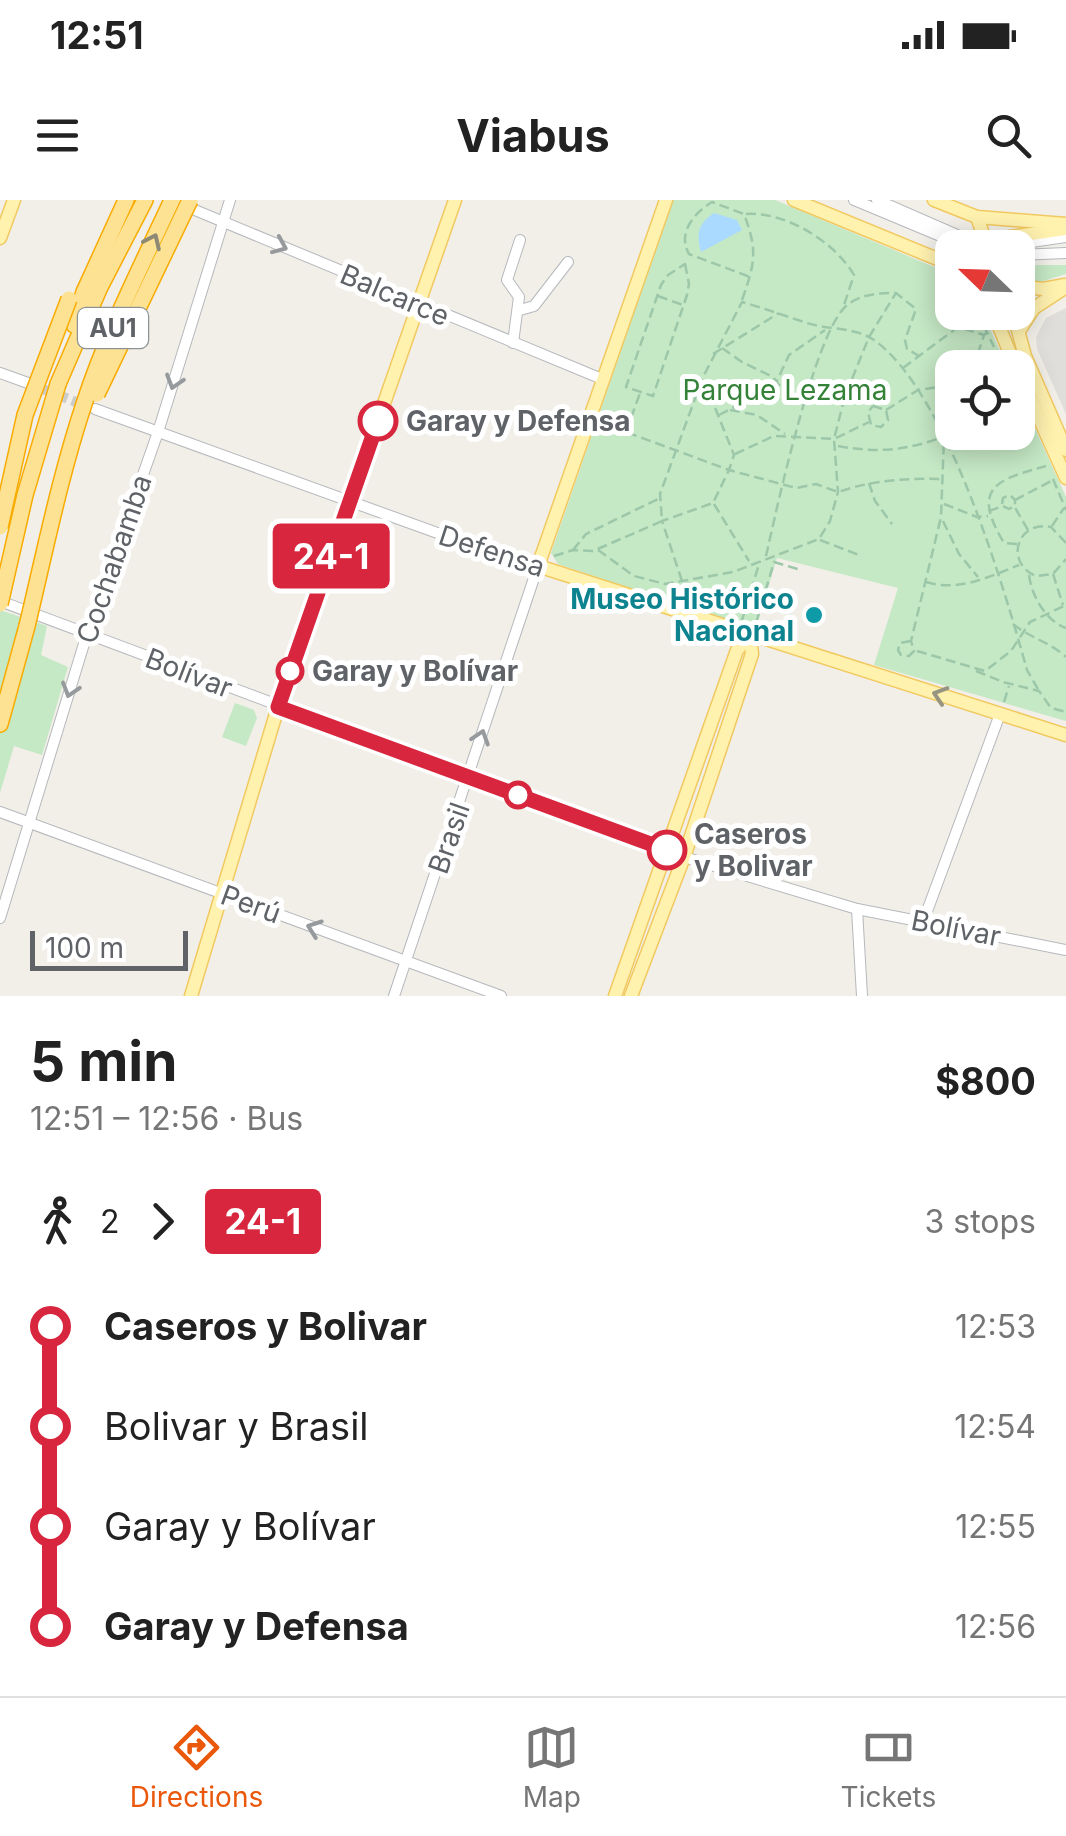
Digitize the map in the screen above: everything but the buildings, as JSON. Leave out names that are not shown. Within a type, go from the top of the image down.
[{"type":"highway","points":[[58,384],[84,292],[124,200]]},
{"type":"highway","points":[[0,527],[16,447],[42,364],[69,299],[124,200]]},
{"type":"highway","name":"AU1","points":[[0,602],[29,480],[58,384],[100,287],[145,200]]},
{"type":"highway","name":"AU1","points":[[0,724],[66,461],[105,346],[172,200]]},
{"type":"highway","points":[[66,461],[190,204]]},
{"type":"main road","points":[[0,238],[14,200]]},
{"type":"main road","points":[[191,996],[278,707],[455,200]]},
{"type":"main road","points":[[540,560],[666,200]]},
{"type":"main road","points":[[794,200],[935,257]]},
{"type":"main road","points":[[934,200],[977,217],[1066,226]]},
{"type":"main road","points":[[977,217],[982,230]]},
{"type":"main road","points":[[1035,232],[1066,226]]},
{"type":"main road","points":[[1035,287],[1066,286]]},
{"type":"main road","points":[[1066,286],[1034,308],[1019,331],[1025,356],[1062,433],[1066,450]]},
{"type":"main road","points":[[1035,415],[1060,479]]},
{"type":"main road","name":"Defensa","points":[[540,560],[744,633],[1066,735]]},
{"type":"main road","points":[[615,996],[744,633]]},
{"type":"main road","points":[[631,996],[684,857],[752,654],[744,633]]},
{"type":"street","name":"Cochabamba","points":[[0,918],[87,634],[158,432],[185,331],[230,200]]},
{"type":"street","points":[[854,200],[935,234]]},
{"type":"street","points":[[877,200],[947,230]]},
{"type":"street","name":"Balcarce","points":[[190,204],[223,222],[418,305],[602,379]]},
{"type":"street","points":[[1035,242],[1066,238]]},
{"type":"street","points":[[513,344],[519,297],[507,280],[520,240]]},
{"type":"street","points":[[1035,257],[1066,256]]},
{"type":"street","points":[[520,310],[534,306],[568,262]]},
{"type":"street","points":[[0,372],[28,383]]},
{"type":"street","name":"Defensa","points":[[95,409],[350,502],[540,560]]},
{"type":"street","name":"Brasil","points":[[394,996],[540,560]]},
{"type":"street","name":"Bolívar","points":[[0,602],[684,857],[857,909],[1066,950]]},
{"type":"street","points":[[923,922],[1000,714]]},
{"type":"street","name":"Perú","points":[[0,812],[501,996]]},
{"type":"street","points":[[857,909],[862,996]]},
{"type":"street","points":[[909,919],[918,918],[928,909]]},
{"type":"path","points":[[750,277],[689,254],[685,247],[691,221],[711,201],[744,214],[758,213],[798,226],[820,241],[854,276],[842,310],[829,329],[806,402],[766,557]]},
{"type":"path","points":[[683,582],[662,521],[660,498],[702,377],[742,302],[750,277],[756,254],[744,214]]},
{"type":"path","points":[[684,264],[689,284],[685,305],[654,396],[626,387],[656,296],[668,275],[684,264],[689,254]]},
{"type":"path","points":[[842,310],[864,296],[896,293],[916,310],[905,340],[907,349],[918,356]]},
{"type":"path","points":[[597,550],[634,576],[655,583],[683,582],[713,578],[818,539],[830,522],[838,492],[834,439],[850,381],[869,337],[896,293]]},
{"type":"path","points":[[656,296],[685,305]]},
{"type":"path","points":[[742,302],[869,337],[902,368],[935,420]]},
{"type":"path","points":[[713,354],[780,313]]},
{"type":"path","points":[[902,368],[958,327],[984,336]]},
{"type":"path","points":[[717,416],[777,384],[789,355],[829,329]]},
{"type":"path","points":[[722,348],[773,377],[785,393],[806,402]]},
{"type":"path","points":[[540,560],[574,550],[597,550],[713,503],[734,455],[702,377]]},
{"type":"path","points":[[850,381],[873,406],[886,410],[918,390],[935,387]]},
{"type":"path","points":[[626,432],[641,392]]},
{"type":"path","points":[[868,422],[873,406]]},
{"type":"path","points":[[730,410],[757,415],[796,439],[834,439],[868,422]]},
{"type":"path","points":[[868,422],[884,425],[888,420],[886,410]]},
{"type":"path","points":[[597,422],[730,470],[804,489],[816,484],[838,492],[869,482],[944,480]]},
{"type":"path","points":[[734,455],[757,441],[786,435]]},
{"type":"path","points":[[836,446],[866,452],[896,451],[935,439]]},
{"type":"path","points":[[914,651],[910,641],[941,518],[944,450]]},
{"type":"path","points":[[950,450],[998,573],[1026,670],[1051,708],[1066,712]]},
{"type":"path","points":[[1018,544],[1004,543],[988,514],[989,495],[1003,479],[1047,466]]},
{"type":"path","points":[[942,503],[977,517],[1003,506],[1006,496],[1015,500],[1060,479]]},
{"type":"path","points":[[869,482],[892,524]]},
{"type":"path","points":[[574,550],[586,534],[660,498]]},
{"type":"path","points":[[1015,500],[1014,506],[1028,530]]},
{"type":"path","points":[[713,503],[751,564]]},
{"type":"path","points":[[1003,506],[1014,506]]},
{"type":"path","points":[[1051,527],[1064,507]]},
{"type":"path","points":[[941,518],[958,554],[980,578]]},
{"type":"path","points":[[1066,543],[1051,527],[1036,526],[1018,544],[1020,564],[1029,573],[1052,574],[1066,558]]},
{"type":"path","points":[[818,539],[859,555]]},
{"type":"path","points":[[744,633],[760,560]]},
{"type":"path","points":[[757,620],[774,562],[801,570]]},
{"type":"path","points":[[926,582],[949,586],[1020,564]]},
{"type":"path","points":[[1029,573],[1030,588],[1051,622],[1066,628]]},
{"type":"path","points":[[970,668],[985,670],[996,664],[1030,622],[1065,605],[1052,574]]},
{"type":"path","points":[[1012,623],[1051,644],[1066,657]]},
{"type":"path","points":[[910,641],[903,641],[898,650],[906,656],[914,651],[1040,691]]},
{"type":"path","points":[[1000,714],[1010,684]]},
{"type":"shaded area","points":[[1066,308],[1066,414],[1037,349],[1036,337],[1046,318]]},
{"type":"green space","name":"Parque Lezama","points":[[673,200],[775,200],[935,267],[935,330],[991,330],[999,350],[935,350],[935,450],[1035,450],[1035,429],[1066,497],[1066,721],[874,665],[898,588],[777,558],[755,631],[558,564],[551,553]]},
{"type":"green space","points":[[1035,265],[1066,265],[1066,274],[1035,282]]},
{"type":"green space","points":[[0,610],[47,626],[41,655],[68,667],[42,755],[14,746],[0,793]]},
{"type":"green space","points":[[235,703],[254,710],[257,718],[246,746],[222,737]]},
{"type":"water","points":[[714,213],[737,220],[742,230],[701,252],[700,229]]},
{"type":"tunnel","points":[[30,384],[89,407]]},
{"type":"bus line","name":"24-1","points":[[378,421],[278,707],[667,850]]},
{"type":"place","name":"Garay y Defensa","points":[[378,421]]},
{"type":"place","name":"Museo Histórico Nacional","points":[[814,615]]},
{"type":"place","name":"Garay y Bolívar","points":[[290,671]]},
{"type":"place","name":"Caseros y Bolivar","points":[[667,850]]}]
